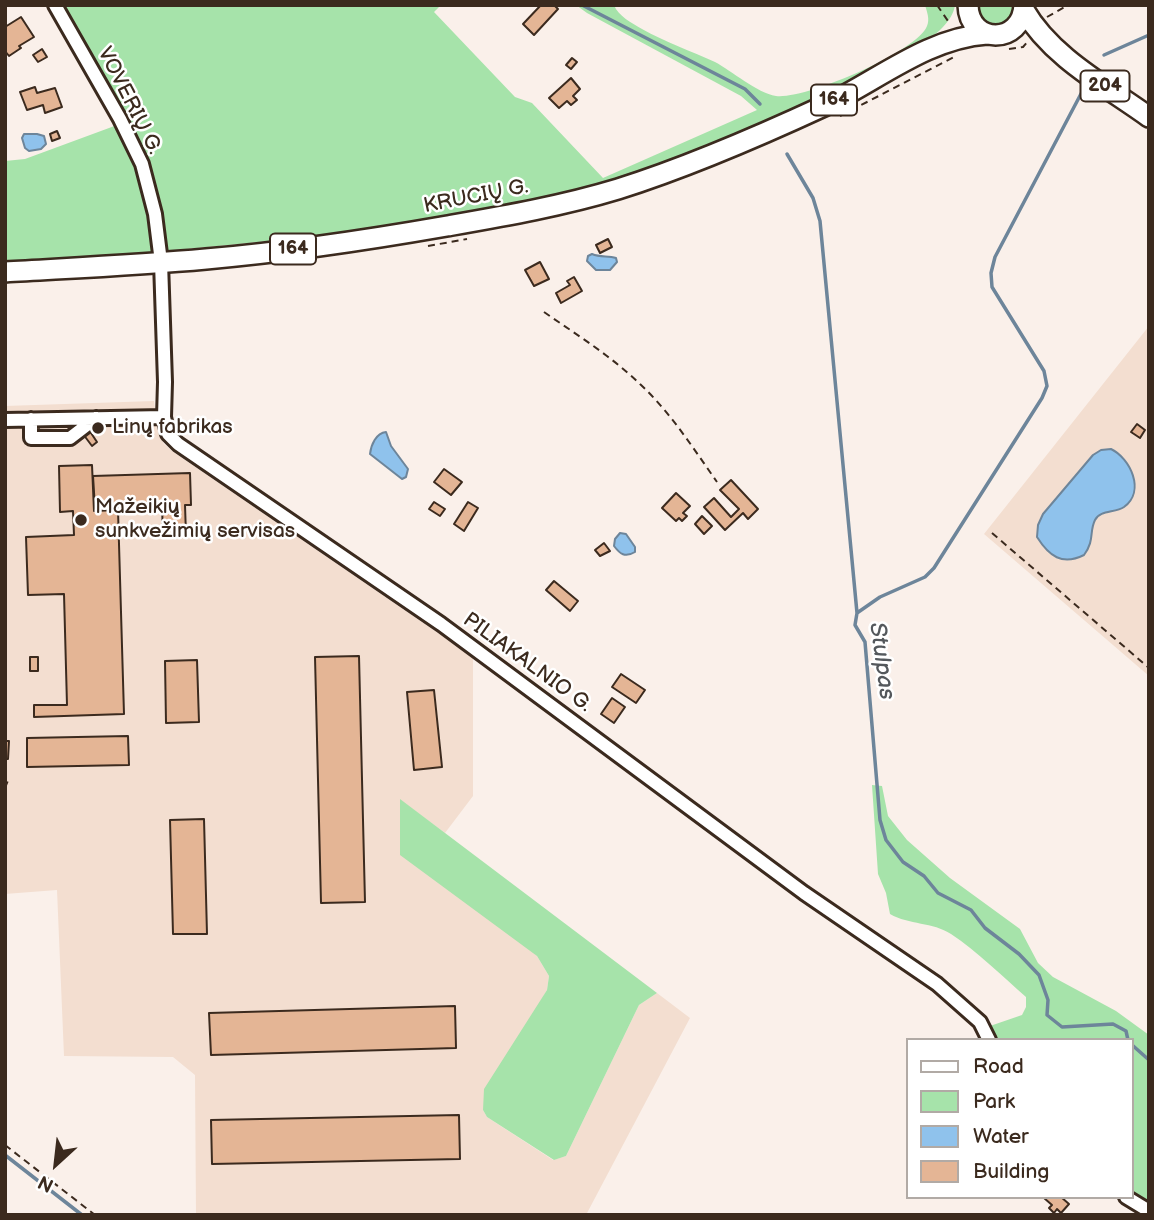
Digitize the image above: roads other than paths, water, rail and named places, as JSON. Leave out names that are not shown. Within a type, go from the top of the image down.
[{"type":"main road","points":[[924,51],[953,27],[968,8],[976,27],[1029,40],[1062,55]]},
{"type":"main road","points":[[924,51],[968,36],[996,34],[1018,24],[1024,8]]},
{"type":"main road","points":[[1024,8],[1037,28],[1062,55]]},
{"type":"main road","name":"KRUCIŲ G.","points":[[5,272],[161,262],[363,241],[517,214],[618,189],[730,146],[825,105],[924,51]]},
{"type":"main road","name":"204","points":[[1062,55],[1149,117]]},
{"type":"street","name":"VOVERIŲ G.","points":[[55,5],[120,118],[142,164],[155,214],[161,262]]},
{"type":"street","points":[[5,420],[164,417],[161,262]]},
{"type":"street","name":"PILIAKALNIO G.","points":[[164,417],[168,433],[190,454],[440,624],[804,893],[937,984],[980,1023],[988,1038]]},
{"type":"street","points":[[31,419],[31,438],[70,438],[96,418]]},
{"type":"street","points":[[1129,1199],[1149,1211]]},
{"type":"water","points":[[24,134],[44,136],[46,144],[41,149],[29,151],[22,138]]},
{"type":"water","points":[[592,254],[616,258],[617,262],[610,270],[596,270],[587,261]]},
{"type":"water","points":[[386,432],[391,446],[408,469],[406,477],[402,479],[370,454],[375,440]]},
{"type":"water","points":[[1111,449],[1124,460],[1133,475],[1135,484],[1131,500],[1120,509],[1097,517],[1093,524],[1090,545],[1084,555],[1069,560],[1051,554],[1037,537],[1043,514],[1093,455],[1101,450]]},
{"type":"water","points":[[620,533],[626,534],[635,547],[635,552],[623,554],[614,546]]},
{"type":"waterway","points":[[582,5],[745,89],[760,104]]},
{"type":"waterway","name":"Stulpas","points":[[1104,55],[1149,35]]},
{"type":"waterway","name":"Stulpas","points":[[1083,90],[995,257],[991,273],[992,287],[1044,371],[1047,386],[1042,398],[934,568],[925,577],[880,597],[857,613],[855,625],[865,642],[880,820],[886,840],[903,862],[924,876],[938,893],[971,910],[985,928],[1019,954],[1039,975],[1048,1000],[1047,1015],[1062,1027],[1113,1024],[1126,1031],[1128,1038]]},
{"type":"waterway","points":[[787,154],[813,198],[820,221],[857,613]]},
{"type":"waterway","name":"Stulpas","points":[[1133,1046],[1149,1060]]},
{"type":"waterway","points":[[5,1155],[82,1215]]},
{"type":"place","name":"Linų fabrikas","points":[[98,428]]},
{"type":"place","name":"Mažeikių sunkvežimių servisas","points":[[81,520]]}]
